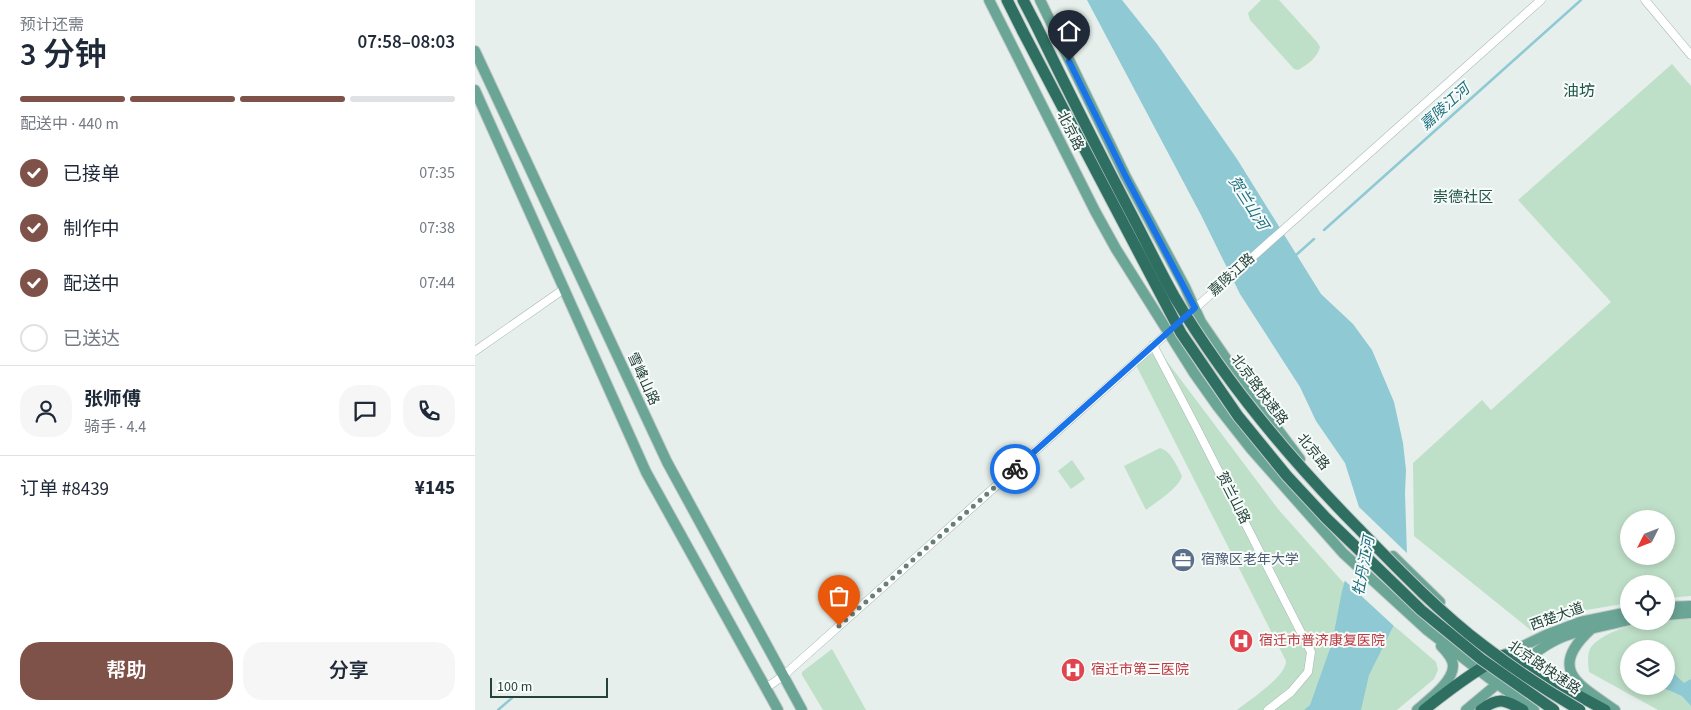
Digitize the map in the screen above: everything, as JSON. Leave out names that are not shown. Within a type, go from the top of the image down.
[{"type":"highway","name":"北京路快速路","points":[[1007,0],[1181,333],[1237,416],[1287,476],[1326,518],[1421,610],[1481,659],[1554,710]]},
{"type":"highway","name":"北京路快速路","points":[[1023,0],[1174,295],[1208,348],[1269,429],[1311,480],[1450,617],[1484,646],[1559,698],[1581,710]]},
{"type":"highway","points":[[1504,655],[1605,710]]},
{"type":"highway","name":"西楚大道","points":[[1425,710],[1448,690],[1478,669],[1504,655]]},
{"type":"highway","points":[[1481,710],[1497,700],[1507,701],[1523,710]]},
{"type":"main road","name":"北京路","points":[[989,0],[1095,210],[1139,287],[1194,374],[1245,442],[1343,553],[1402,608],[1427,630],[1497,684],[1535,710]]},
{"type":"main road","name":"北京路","points":[[1040,0],[1126,177],[1220,352],[1281,435],[1315,477],[1353,518],[1461,622],[1504,655]]},
{"type":"main road","name":"雪峰山路","points":[[475,51],[667,462],[802,710]]},
{"type":"main road","points":[[475,90],[646,472],[778,710]]},
{"type":"main road","points":[[1675,607],[1691,606]]},
{"type":"main road","points":[[1675,614],[1691,613]]},
{"type":"main road","name":"西楚大道","points":[[1504,655],[1545,635],[1581,622],[1620,614]]},
{"type":"main road","name":"西楚大道","points":[[1466,710],[1537,651],[1555,640],[1577,632],[1620,622]]},
{"type":"main road","points":[[1417,710],[1439,691],[1449,678],[1453,667],[1451,657],[1427,630]]},
{"type":"main road","points":[[1591,630],[1574,647],[1570,655],[1569,664],[1572,674],[1579,684],[1615,710]]},
{"type":"main road","points":[[1520,665],[1573,702],[1588,710]]},
{"type":"street","name":"嘉陵江路","points":[[766,688],[783,676],[1541,0]]},
{"type":"street","points":[[1645,0],[1691,55]]},
{"type":"street","points":[[475,351],[564,289]]},
{"type":"street","name":"贺兰山路","points":[[1153,345],[1311,652],[1308,672],[1291,692],[1268,710]]},
{"type":"green space","points":[[1261,0],[1279,0],[1320,47],[1315,57],[1298,70],[1294,69],[1250,20],[1248,13]]},
{"type":"green space","points":[[1672,64],[1691,86],[1691,596],[1675,597],[1675,575],[1620,575],[1620,604],[1586,610],[1533,632],[1414,536],[1413,463],[1482,400],[1491,410],[1611,302],[1518,200]]},
{"type":"green space","points":[[1149,354],[1161,354],[1278,509],[1342,581],[1436,662],[1438,670],[1434,679],[1397,710],[1237,710],[1274,681],[1280,674],[1286,661],[1136,365]]},
{"type":"green space","points":[[1160,448],[1167,452],[1182,476],[1172,490],[1146,510],[1124,466]]},
{"type":"green space","points":[[1072,460],[1085,479],[1071,489],[1058,471]]},
{"type":"green space","points":[[1691,618],[1691,710],[1658,710],[1631,695],[1675,695],[1675,640],[1620,640],[1620,689],[1589,672],[1588,660],[1590,649],[1600,639],[1620,629],[1675,630],[1675,619]]},
{"type":"green space","points":[[832,649],[866,710],[823,710],[802,675],[802,672]]},
{"type":"water","points":[[1087,0],[1122,0],[1157,44],[1237,159],[1321,294],[1353,324],[1372,350],[1394,402],[1403,443],[1406,470],[1407,556],[1396,621],[1369,675],[1361,710],[1304,710],[1310,705],[1332,643],[1342,591],[1356,540],[1359,507],[1345,463],[1316,421],[1300,387],[1240,294],[1201,215]]},
{"type":"water","points":[[1675,674],[1684,683],[1691,679],[1691,706],[1682,696],[1675,693]]},
{"type":"pier","points":[[1359,507],[1409,555],[1395,627],[1343,579],[1354,540],[1355,521]]},
{"type":"waterway","name":"嘉陵江河","points":[[1324,230],[1581,0]]},
{"type":"waterway","name":"嘉陵江河","points":[[1295,256],[1314,239]]},
{"type":"waterway","points":[[498,710],[512,698]]},
{"type":"way so far","points":[[839,626],[1015,469]]},
{"type":"place","name":"宿豫区老年大学","points":[[1183,560]]},
{"type":"place","name":"宿迁市普济康复医院","points":[[1241,641]]},
{"type":"place","name":"宿迁市第三医院","points":[[1073,670]]},
{"type":"district","name":"油坊","points":[[1579,91]]},
{"type":"district","name":"崇德社区","points":[[1463,197]]},
{"type":"route","points":[[1015,469],[1195,308],[1126,177],[1069,61]]},
{"type":"water label","name":"贺兰山河","points":[[1248,203]]},
{"type":"water label","name":"牡丹江河","points":[[1364,566]]}]
